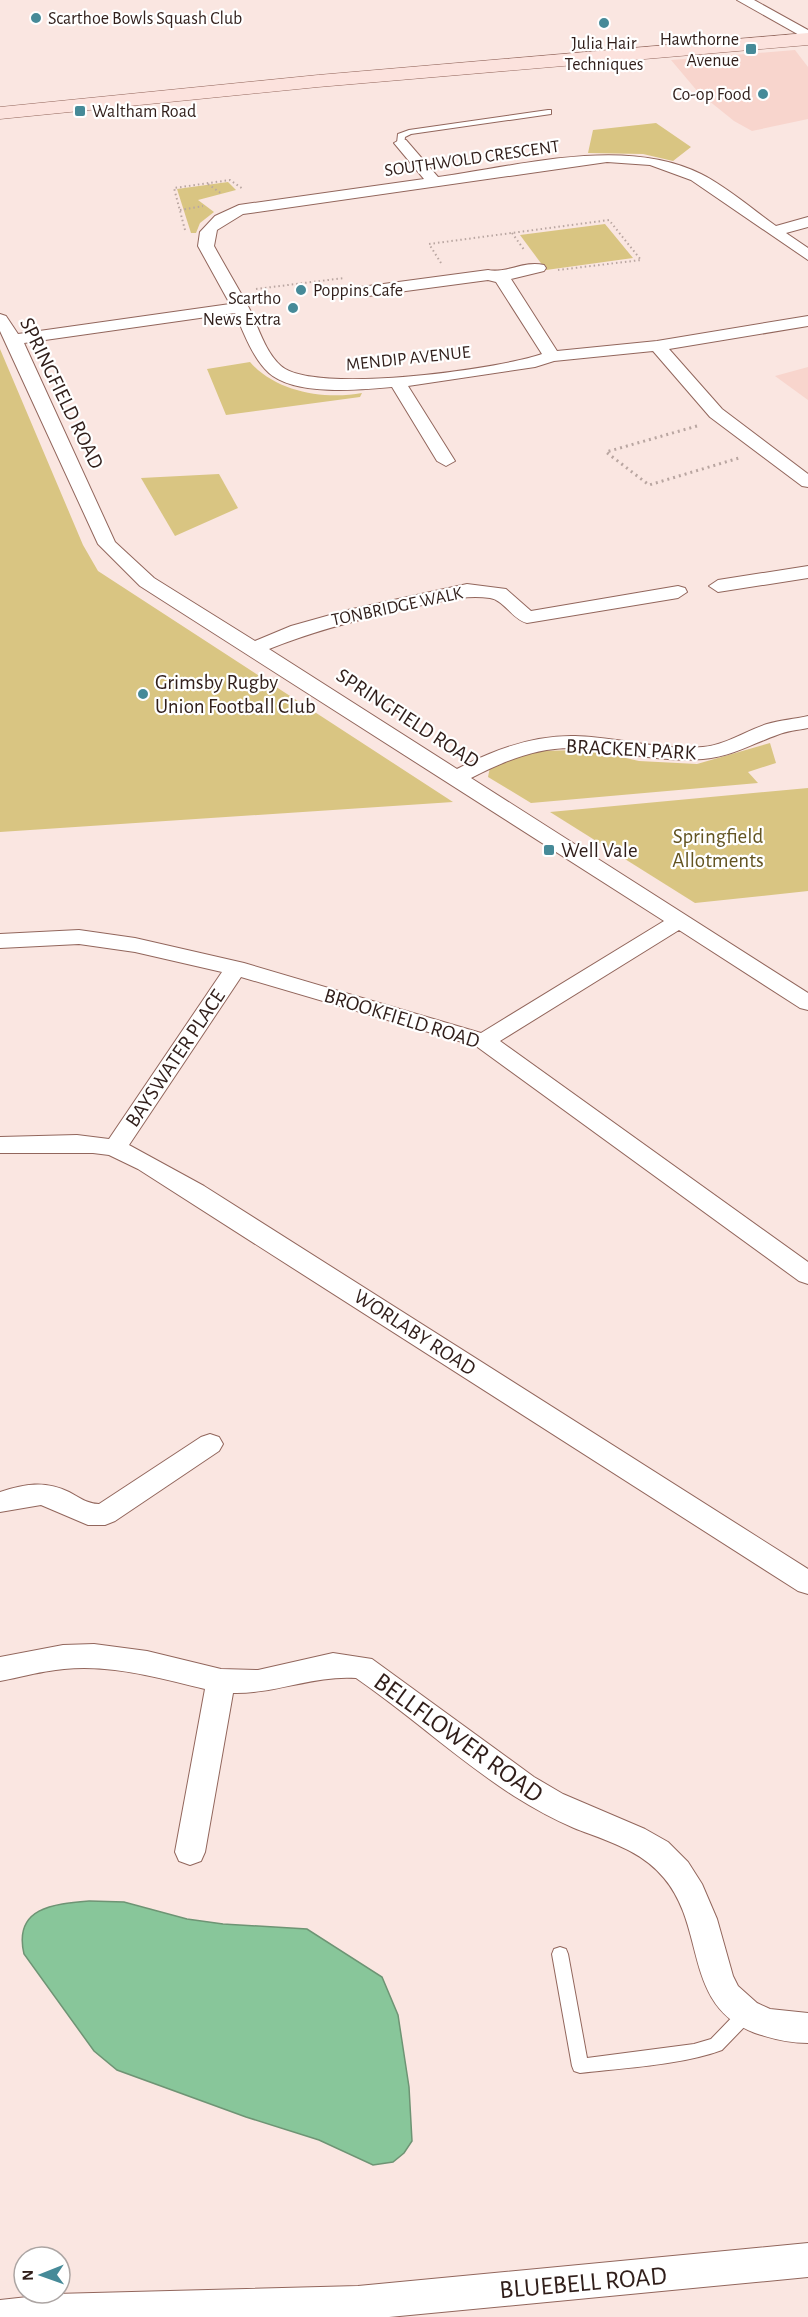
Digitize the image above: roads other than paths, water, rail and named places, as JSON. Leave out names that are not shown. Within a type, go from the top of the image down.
[{"type":"main road","points":[[0,113],[318,81],[808,37]]},
{"type":"street","points":[[744,0],[808,37]]},
{"type":"street","points":[[401,143],[436,184]]},
{"type":"street","name":"SOUTHWOLD CRESCENT","points":[[240,307],[206,246],[205,235],[211,225],[239,210],[608,158],[652,161],[696,177],[808,255]]},
{"type":"street","points":[[775,231],[808,222]]},
{"type":"street","points":[[502,278],[511,272],[538,268]]},
{"type":"street","points":[[361,292],[488,275],[502,278],[552,356]]},
{"type":"street","points":[[14,340],[240,307]]},
{"type":"street","name":"MENDIP AVENUE","points":[[240,307],[270,363],[279,373],[315,384],[358,386],[535,362],[552,356],[657,346],[806,323]]},
{"type":"street","name":"SPRINGFIELD ROAD","points":[[0,319],[14,340],[107,544],[147,582],[803,995]]},
{"type":"street","points":[[657,346],[687,382],[722,418],[808,482]]},
{"type":"street","points":[[396,381],[446,461]]},
{"type":"street","points":[[718,586],[808,572]]},
{"type":"street","name":"TONBRIDGE WALK","points":[[254,648],[298,630],[332,620],[467,590],[499,593],[526,617],[678,592]]},
{"type":"street","name":"BRACKEN PARK","points":[[456,777],[499,755],[534,746],[574,742],[679,754],[705,753],[729,748],[774,729],[808,722]]},
{"type":"street","points":[[484,1041],[681,920]]},
{"type":"street","name":"BROOKFIELD ROAD","points":[[0,941],[79,936],[135,945],[236,968],[484,1041],[808,1275]]},
{"type":"street","name":"BAYSWATER PLACE","points":[[115,1148],[236,968]]},
{"type":"street","name":"WORLABY ROAD","points":[[0,1145],[66,1144],[115,1148],[195,1192],[808,1583]]},
{"type":"street","points":[[0,1502],[22,1495],[37,1494],[49,1496],[88,1516],[105,1514],[210,1444]]},
{"type":"street","name":"BELLFLOWER ROAD","points":[[0,1669],[63,1657],[94,1656],[147,1663],[221,1681],[258,1682],[333,1665],[362,1667],[542,1800],[650,1845],[676,1869],[696,1902],[714,1975],[727,1999],[746,2014],[784,2029],[808,2028]]},
{"type":"street","points":[[190,1852],[221,1681]]},
{"type":"street","name":"BLUEBELL ROAD","points":[[0,2317],[55,2311],[358,2303],[808,2260]]},
{"type":"lane","points":[[401,143],[401,136],[409,132],[548,112]]},
{"type":"lane","points":[[560,1954],[580,2066],[694,2051],[716,2045],[746,2014]]},
{"type":"place","name":"Scarthoe Bowls Squash Club","points":[[36,18]]},
{"type":"place","name":"Julia Hair Techniques","points":[[604,23]]},
{"type":"place","name":"Hawthorne Avenue","points":[[751,49]]},
{"type":"place","name":"Co-op Food","points":[[763,94]]},
{"type":"place","name":"Waltham Road","points":[[80,111]]},
{"type":"place","name":"Poppins Cafe","points":[[301,290]]},
{"type":"place","name":"Scartho News Extra","points":[[293,308]]},
{"type":"place","name":"Grimsby Rugby Union Football Club","points":[[143,694]]},
{"type":"place","name":"Well Vale","points":[[549,850]]},
{"type":"park label","name":"Springfield Allotments","points":[[718,848]]}]
